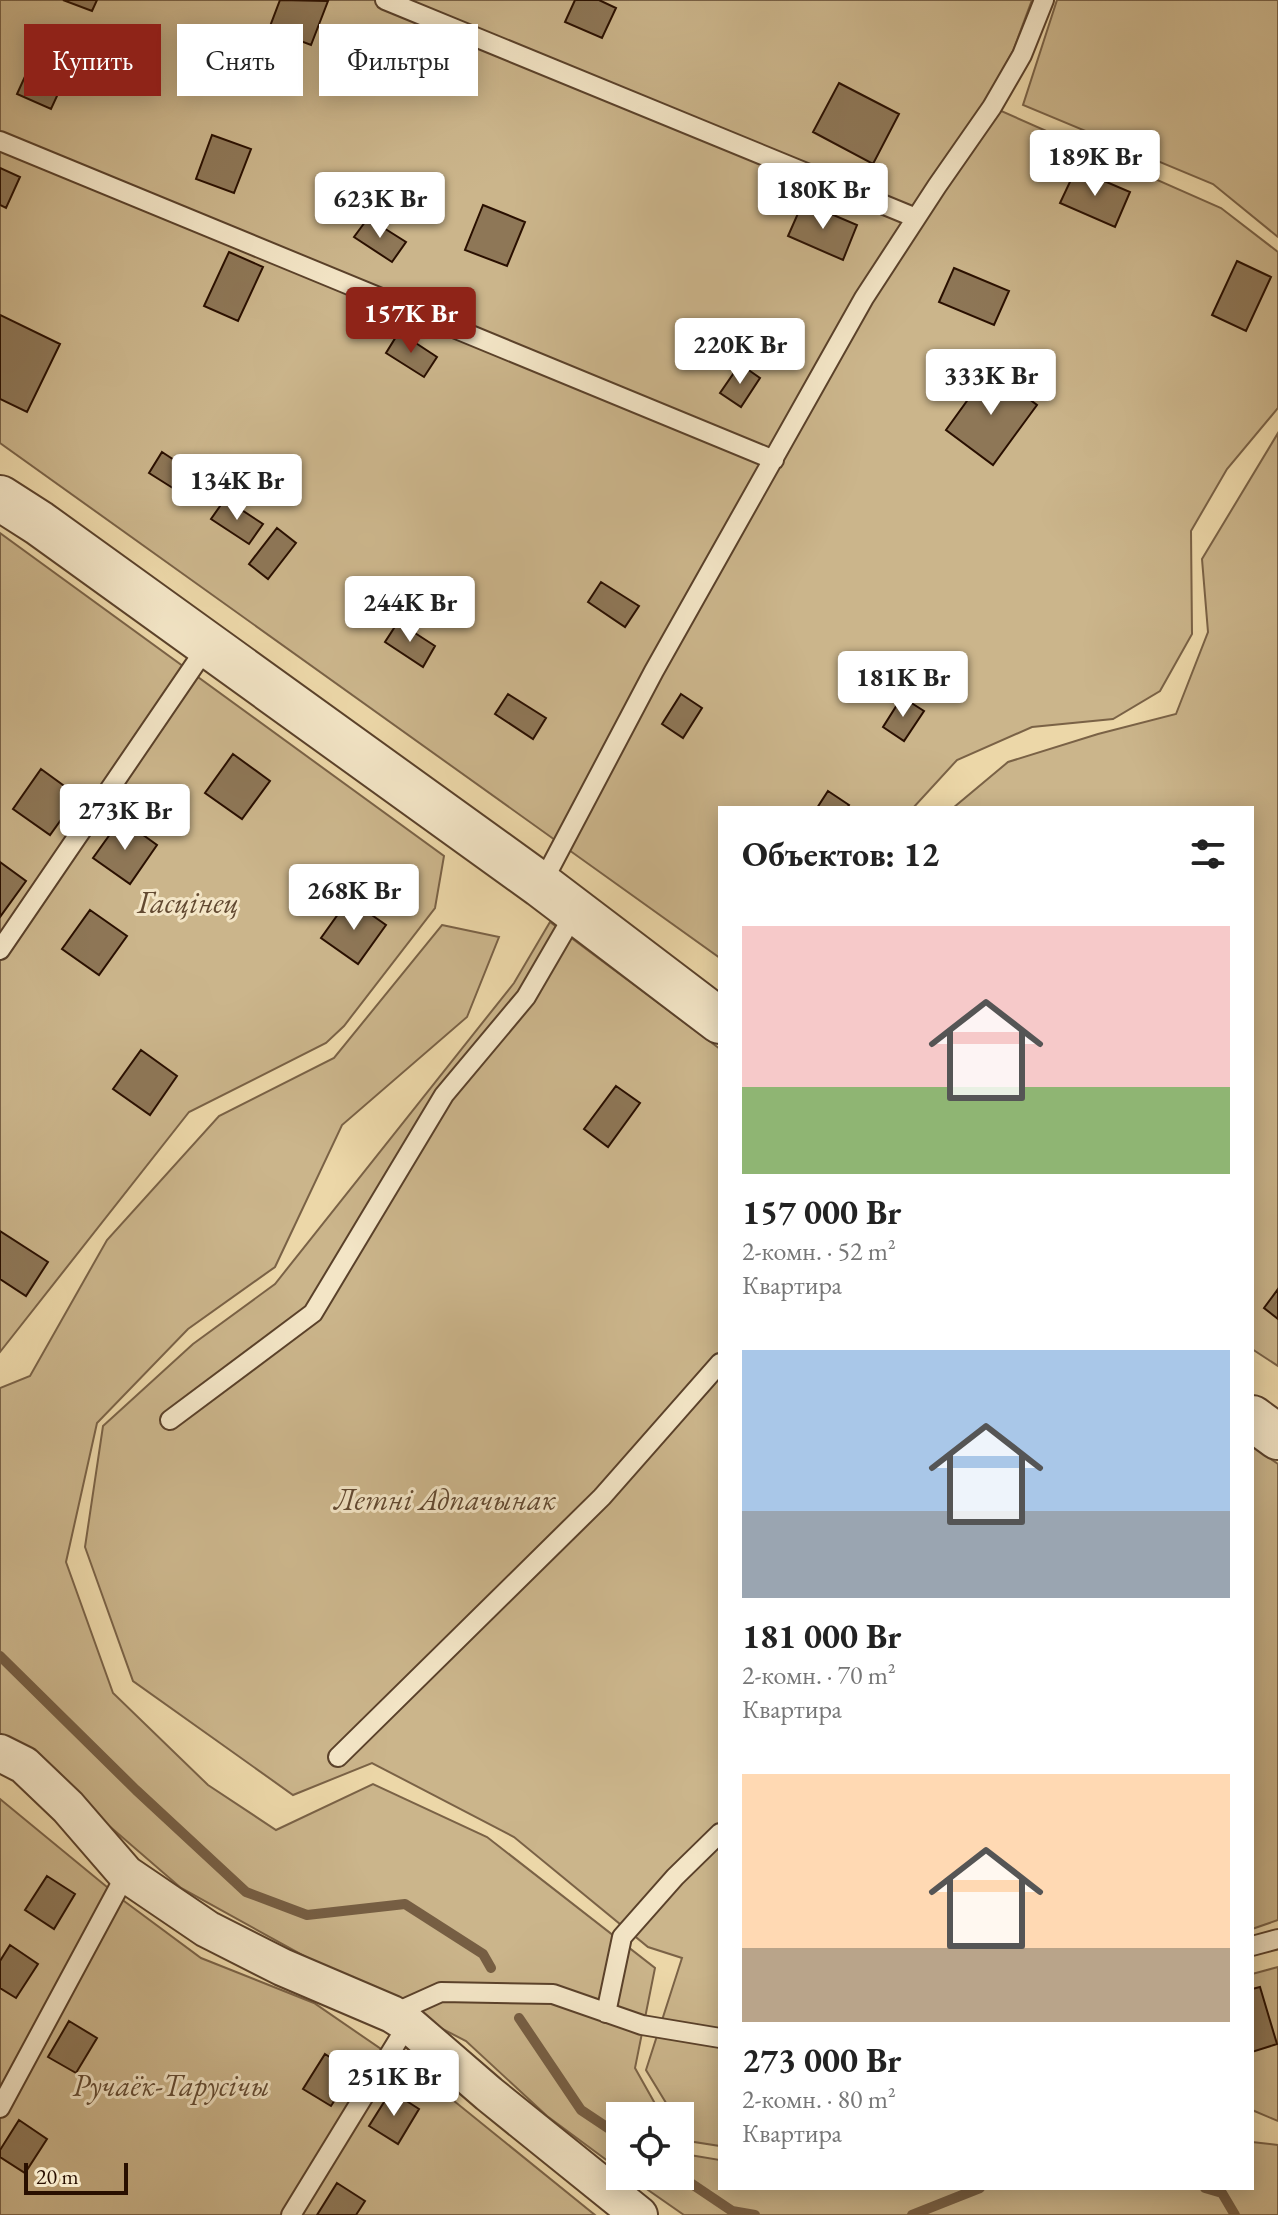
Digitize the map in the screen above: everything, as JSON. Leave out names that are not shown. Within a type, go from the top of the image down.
[{"type":"street","points":[[0,498],[541,885],[718,1019]]},
{"type":"street","points":[[1254,1419],[1278,1437]]},
{"type":"street","points":[[0,1753],[24,1765],[57,1796],[126,1874],[207,1929],[282,1967],[400,2019],[639,2215]]},
{"type":"lane","points":[[385,0],[916,218]]},
{"type":"lane","points":[[541,885],[654,671],[864,298],[992,107],[1022,55],[1044,0]]},
{"type":"lane","points":[[0,141],[774,460]]},
{"type":"lane","points":[[0,950],[208,645]]},
{"type":"lane","points":[[170,1420],[313,1313],[444,1095],[526,997],[576,911]]},
{"type":"lane","points":[[338,1757],[602,1497],[718,1365]]},
{"type":"lane","points":[[606,2013],[622,1937],[675,1877],[718,1835]]},
{"type":"lane","points":[[0,2108],[126,1874]]},
{"type":"lane","points":[[1254,1945],[1278,1939]]},
{"type":"lane","points":[[291,2215],[400,2019],[441,1992],[553,1994],[642,2025],[718,2038]]},
{"type":"green space","points":[[0,0],[1032,0],[1013,51],[985,101],[992,107],[1221,208],[1278,252],[1278,408],[1227,469],[1191,531],[1192,634],[1160,691],[1113,719],[1032,727],[957,760],[915,806],[718,806],[718,957],[0,443]]},
{"type":"green space","points":[[1057,0],[1278,0],[1278,237],[1213,184],[1023,105]]},
{"type":"green space","points":[[1278,433],[1278,1366],[1254,1350],[1254,806],[955,806],[1008,762],[1176,714],[1208,632],[1202,559]]},
{"type":"green space","name":"Гасцінец","points":[[0,533],[444,856],[435,908],[344,1026],[326,1043],[189,1112],[0,1352]]},
{"type":"green space","name":"Летні Адпачынак","points":[[550,922],[718,1048],[718,2146],[694,2142],[694,2102],[665,2102],[646,2070],[682,1958],[648,1947],[514,1837],[372,1763],[293,1795],[133,1681],[85,1547],[103,1426],[193,1344],[275,1284],[514,983]]},
{"type":"green space","points":[[442,925],[499,937],[467,1017],[342,1125],[275,1267],[188,1329],[97,1423],[66,1562],[113,1693],[208,1785],[276,1830],[373,1784],[487,1837],[655,1968],[635,2068],[654,2102],[606,2102],[606,2160],[547,2116],[466,2041],[181,1888],[78,1799],[0,1742],[0,1388],[30,1376],[107,1240],[219,1116],[334,1058]]},
{"type":"green space","points":[[1254,1447],[1278,1464],[1278,1920],[1254,1928]]},
{"type":"green space","name":"Ручаёк-Тарусічы","points":[[0,1799],[124,1901],[201,1958],[314,2003],[438,2088],[595,2215],[0,2215]]},
{"type":"green space","points":[[1278,1967],[1278,2121],[1254,2111],[1254,1973]]},
{"type":"green space","points":[[1254,2142],[1278,2145],[1278,2215],[684,2215],[648,2190],[694,2190],[694,2156],[718,2160],[718,2190],[1254,2190]]},
{"type":"building","points":[[63,0],[97,0],[92,11]]},
{"type":"building","points":[[280,0],[328,1],[311,45],[303,42],[303,24],[271,24]]},
{"type":"building","points":[[575,0],[599,0],[616,8],[602,38],[565,22]]},
{"type":"building","points":[[24,79],[24,96],[57,96],[51,109],[17,94]]},
{"type":"building","points":[[839,83],[899,114],[873,164],[813,132]]},
{"type":"building","points":[[212,135],[251,149],[234,193],[196,179]]},
{"type":"building","points":[[0,168],[20,177],[6,208],[0,205]]},
{"type":"building","points":[[1076,169],[1130,192],[1115,227],[1060,203]]},
{"type":"building","points":[[803,202],[857,225],[843,260],[788,236]]},
{"type":"building","points":[[483,205],[525,222],[507,266],[465,250]]},
{"type":"building","points":[[368,218],[406,242],[392,262],[354,237]]},
{"type":"building","points":[[229,252],[263,267],[238,321],[204,306]]},
{"type":"building","points":[[1237,261],[1271,277],[1246,331],[1212,315]]},
{"type":"building","points":[[954,268],[1009,291],[994,325],[939,302]]},
{"type":"building","points":[[0,315],[60,344],[27,412],[0,399]]},
{"type":"building","points":[[399,332],[437,357],[424,377],[386,353]]},
{"type":"building","points":[[740,364],[760,378],[741,407],[720,393]]},
{"type":"building","points":[[990,369],[1037,405],[993,465],[946,430]]},
{"type":"building","points":[[162,452],[200,477],[187,497],[149,473]]},
{"type":"building","points":[[225,499],[263,524],[249,544],[211,519]]},
{"type":"building","points":[[277,528],[296,543],[268,579],[249,564]]},
{"type":"building","points":[[601,582],[639,606],[625,627],[588,602]]},
{"type":"building","points":[[398,622],[435,646],[423,667],[385,642]]},
{"type":"building","points":[[508,694],[546,718],[533,739],[495,714]]},
{"type":"building","points":[[681,694],[702,708],[683,738],[662,724]]},
{"type":"building","points":[[902,697],[924,711],[904,741],[883,727]]},
{"type":"building","points":[[233,754],[270,781],[242,819],[205,793]]},
{"type":"building","points":[[41,769],[78,796],[50,835],[13,809]]},
{"type":"building","points":[[828,791],[849,805],[848,806],[818,806]]},
{"type":"building","points":[[121,819],[157,845],[130,884],[93,858]]},
{"type":"building","points":[[0,862],[26,881],[0,917]]},
{"type":"building","points":[[349,899],[386,925],[358,964],[321,938]]},
{"type":"building","points":[[90,910],[127,936],[99,975],[62,949]]},
{"type":"building","points":[[141,1050],[177,1076],[150,1115],[113,1089]]},
{"type":"building","points":[[616,1086],[640,1103],[608,1147],[584,1129]]},
{"type":"building","points":[[0,1231],[48,1262],[26,1296],[0,1279]]},
{"type":"building","points":[[1278,1289],[1278,1319],[1264,1308]]},
{"type":"building","points":[[47,1876],[75,1894],[54,1929],[25,1910]]},
{"type":"building","points":[[10,1945],[38,1964],[16,1998],[0,1988],[0,1961]]},
{"type":"building","points":[[1260,1987],[1277,2044],[1254,2051],[1254,1988]]},
{"type":"building","points":[[69,2021],[97,2038],[76,2073],[48,2057]]},
{"type":"building","points":[[325,2054],[353,2072],[331,2106],[303,2089]]},
{"type":"building","points":[[391,2091],[419,2109],[398,2144],[369,2126]]},
{"type":"building","points":[[19,2120],[47,2139],[25,2173],[0,2157],[0,2150]]},
{"type":"building","points":[[337,2183],[365,2201],[356,2215],[317,2215]]},
{"type":"waterway","points":[[0,1656],[136,1790],[246,1892],[307,1915],[405,1904],[483,1954],[491,1968]]},
{"type":"waterway","points":[[519,2018],[581,2110],[606,2127]]},
{"type":"waterway","points":[[694,2185],[732,2211],[755,2215]]},
{"type":"waterway","points":[[912,2215],[975,2190]]},
{"type":"waterway","points":[[1212,2190],[1222,2193],[1235,2215]]}]
